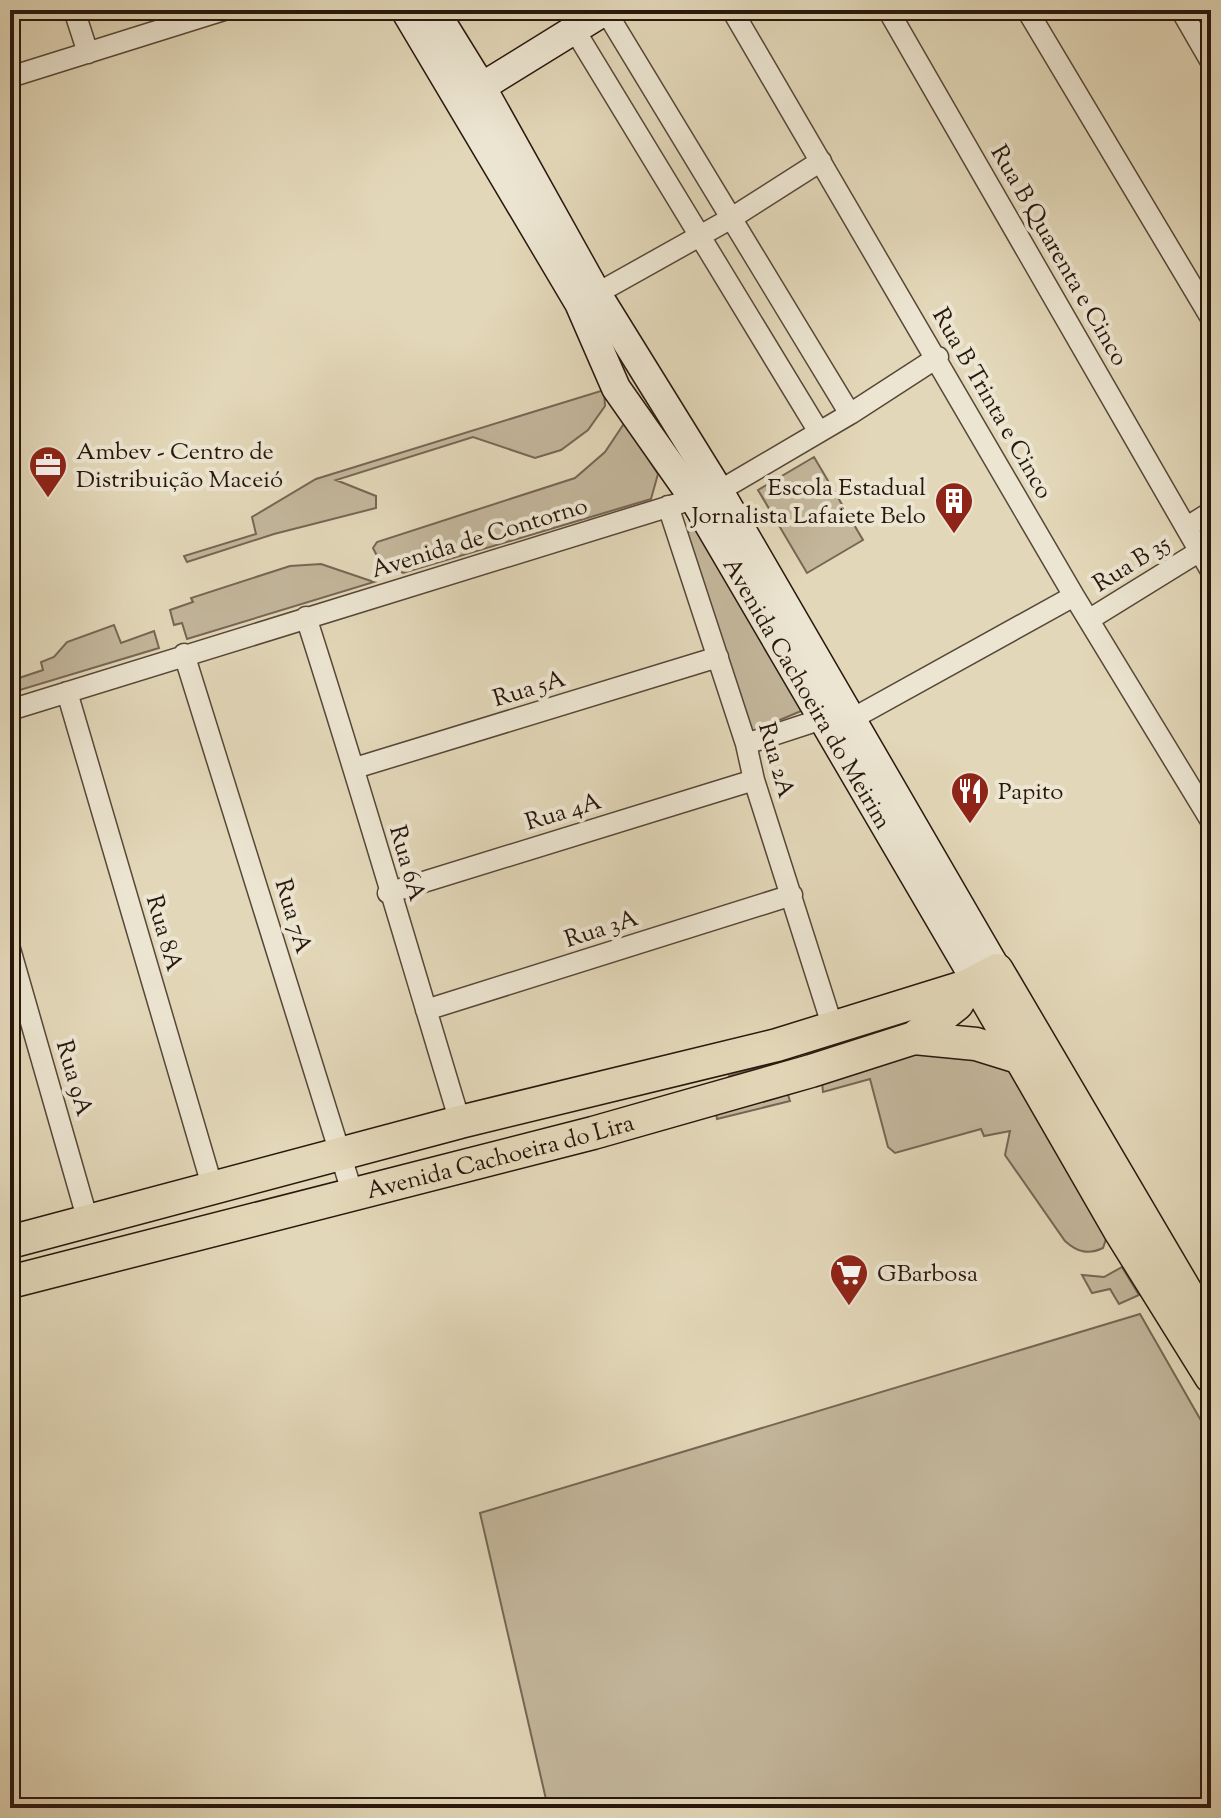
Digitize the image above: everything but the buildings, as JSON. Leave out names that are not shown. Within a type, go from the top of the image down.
[{"type":"main road","name":"Avenida Cachoeira do Lira","points":[[10,1282],[593,1133],[916,1025],[980,979]]},
{"type":"main road","name":"Avenida Cachoeira do Meirim","points":[[980,979],[1018,1057],[1211,1377]]},
{"type":"main road","name":"Avenida Cachoeira do Meirim","points":[[980,979],[1211,1334]]},
{"type":"main road","name":"Avenida Cachoeira do Lira","points":[[10,1242],[460,1122],[733,1057],[833,1028],[916,1025]]},
{"type":"main road","points":[[916,1025],[1018,1057]]},
{"type":"street","points":[[74,10],[88,53]]},
{"type":"street","points":[[10,77],[88,53],[191,15],[224,10]]},
{"type":"street","name":"Avenida Cachoeira do Meirim","points":[[405,10],[470,93]]},
{"type":"street","name":"Avenida Cachoeira do Meirim","points":[[434,10],[470,93],[588,299],[616,388],[694,499],[836,720],[980,979]]},
{"type":"street","points":[[470,93],[605,10],[850,414]]},
{"type":"street","name":"Rua B Trinta e Cinco","points":[[732,10],[938,357],[1074,596],[1211,821]]},
{"type":"street","name":"Rua B Quarenta e Cinco","points":[[888,10],[1211,571]]},
{"type":"street","points":[[1027,10],[1211,318]]},
{"type":"street","points":[[1181,10],[1211,62]]},
{"type":"street","points":[[574,29],[819,432]]},
{"type":"street","points":[[588,299],[730,219],[821,161]]},
{"type":"street","name":"Avenida de Contorno","points":[[10,710],[694,499],[850,414],[938,357]]},
{"type":"street","name":"Rua 2A","points":[[694,499],[718,657],[833,1028]]},
{"type":"street","points":[[1187,527],[1211,512]]},
{"type":"street","name":"Rua B 35","points":[[1090,619],[1200,551]]},
{"type":"street","points":[[746,744],[836,720],[1074,596]]},
{"type":"street","name":"Rua 6A","points":[[306,617],[355,768],[388,893],[460,1122]]},
{"type":"street","name":"Rua 7A","points":[[184,654],[353,1195]]},
{"type":"street","name":"Rua 5A","points":[[355,768],[718,657]]},
{"type":"street","name":"Rua 8A","points":[[67,692],[213,1189]]},
{"type":"street","name":"Rua 4A","points":[[388,893],[754,780]]},
{"type":"street","name":"Rua 3A","points":[[426,1010],[792,895]]},
{"type":"street","name":"Rua 9A","points":[[10,949],[88,1221]]},
{"type":"shaded area","points":[[604,390],[605,406],[588,430],[561,450],[535,458],[473,437],[336,480],[376,496],[376,508],[274,534],[187,562],[184,556],[256,534],[252,517],[316,479]]},
{"type":"shaded area","points":[[625,422],[658,474],[651,499],[403,573],[377,556],[373,548],[377,542],[575,478],[605,452]]},
{"type":"shaded area","points":[[814,457],[863,540],[807,573],[758,490]]},
{"type":"shaded area","points":[[701,528],[806,709],[751,732],[687,532]]},
{"type":"shaded area","points":[[321,564],[374,582],[187,639],[182,623],[174,625],[170,610],[193,602],[191,598],[290,566]]},
{"type":"shaded area","points":[[114,625],[121,643],[154,631],[159,648],[10,693],[10,681],[43,670],[41,662],[54,657],[67,642]]},
{"type":"shaded area","points":[[949,1024],[985,1035],[998,1050],[1107,1236],[1103,1248],[1083,1251],[1065,1241],[1005,1155],[1010,1131],[984,1136],[981,1129],[895,1153],[888,1147],[870,1079],[823,1092],[822,1082]]},
{"type":"shaded area","points":[[771,1064],[780,1070],[790,1101],[717,1119],[714,1104],[729,1076]]},
{"type":"shaded area","points":[[1122,1267],[1139,1295],[1119,1304],[1110,1289],[1092,1293],[1082,1275],[1104,1277]]},
{"type":"shaded area","points":[[1140,1314],[1211,1438],[1211,1808],[548,1808],[480,1513]]},
{"type":"place","name":"Ambev - Centro de Distribuição Maceió","points":[[48,499]]},
{"type":"place","name":"Escola Estadual Jornalista Lafaiete Belo","points":[[954,535]]},
{"type":"place","name":"Papito","points":[[970,825]]},
{"type":"place","name":"GBarbosa","points":[[849,1307]]}]
